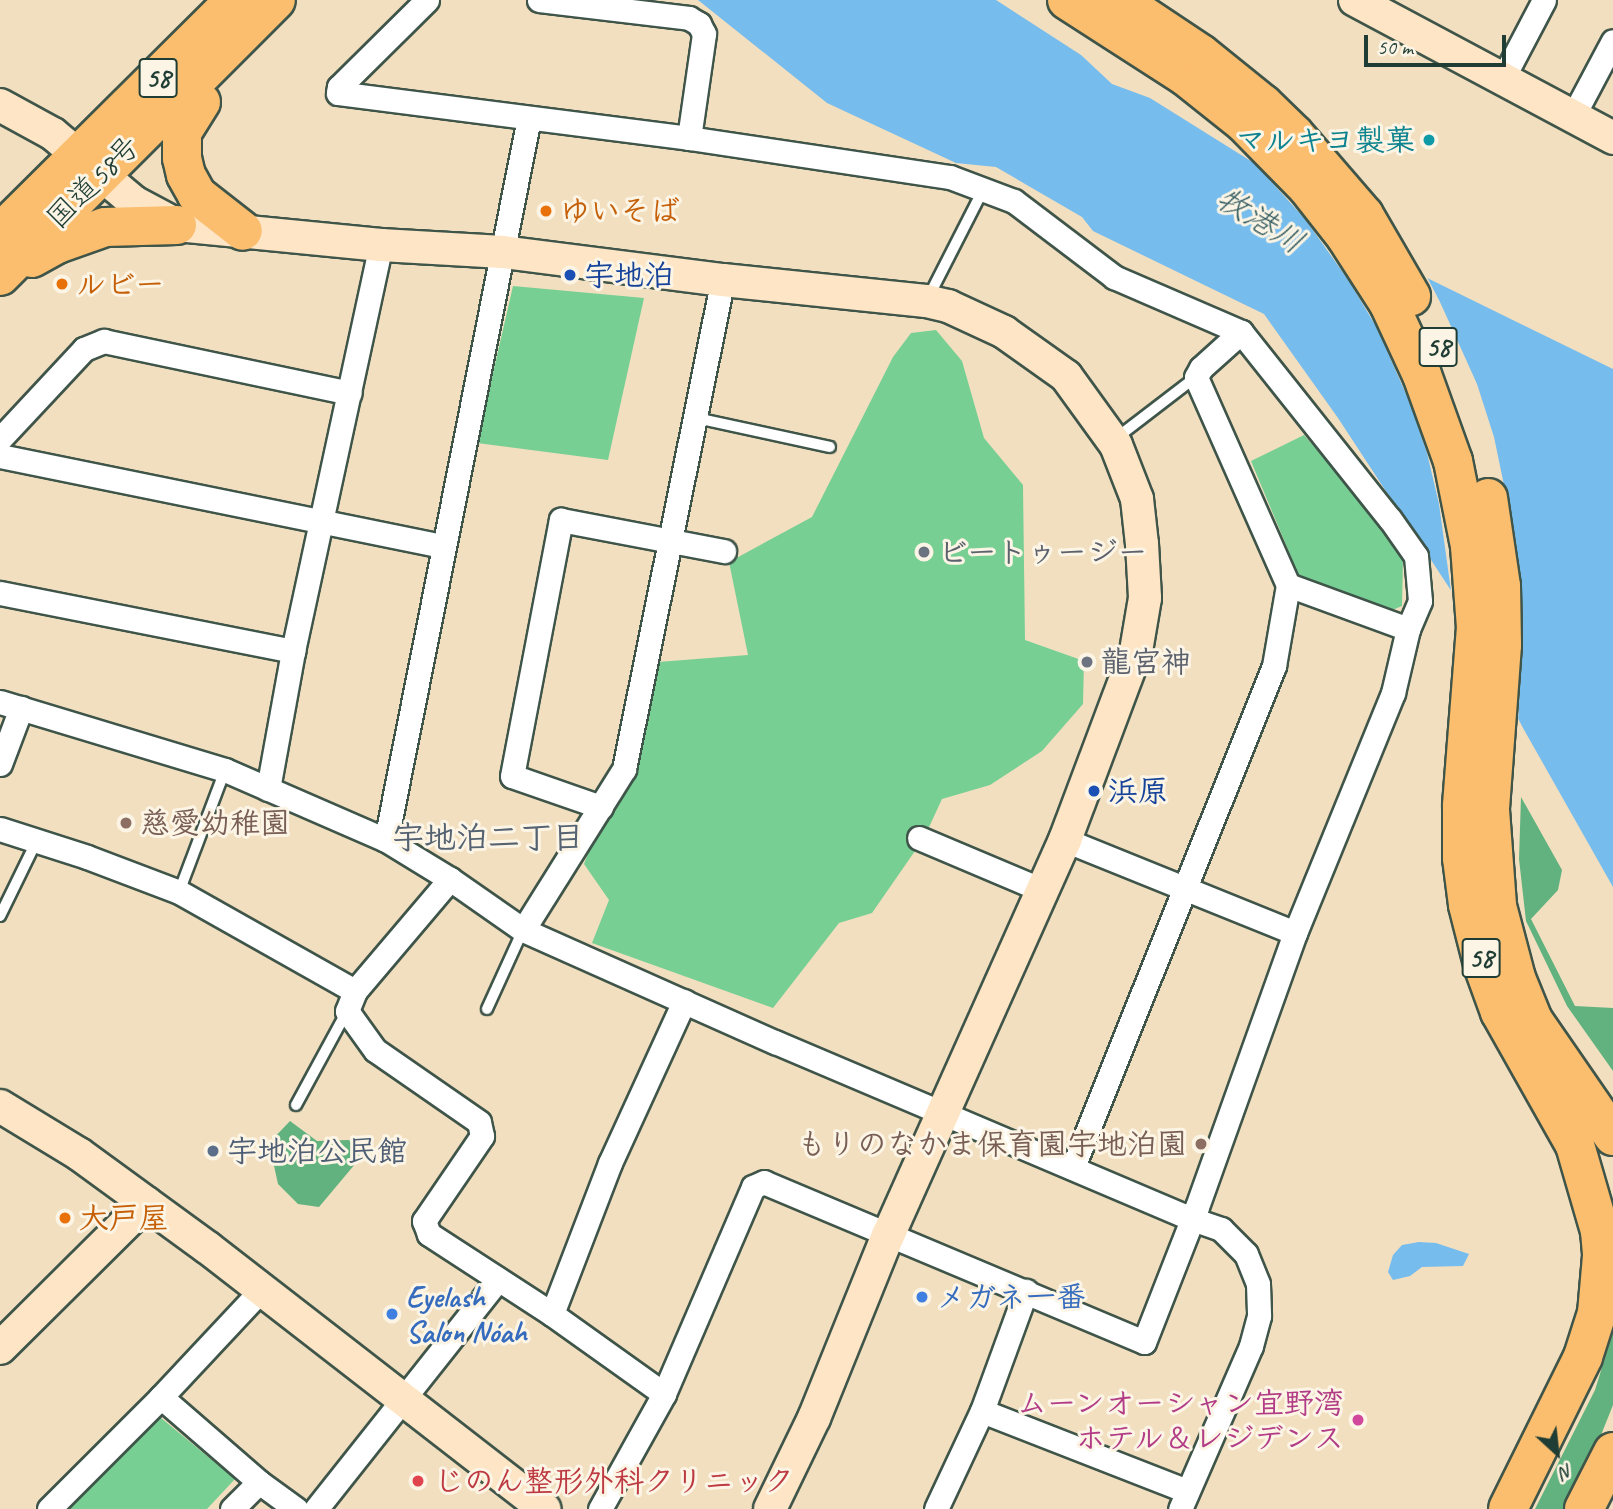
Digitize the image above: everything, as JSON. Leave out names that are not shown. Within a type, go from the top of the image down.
[{"type":"highway","points":[[204,0],[93,116],[91,165],[139,163],[304,0]]},
{"type":"highway","name":"国道58号","points":[[0,275],[91,165],[235,0]]},
{"type":"highway","name":"国道58号","points":[[0,233],[91,165],[239,38],[276,0]]},
{"type":"highway","name":"58","points":[[1067,0],[1263,104],[1294,134],[1364,215],[1386,248],[1443,358],[1475,446],[1496,540],[1502,645],[1490,810],[1491,858],[1504,940],[1533,1020],[1613,1136]]},
{"type":"highway","name":"58","points":[[1120,0],[1193,65],[1244,123],[1307,187],[1367,270],[1408,344],[1435,409],[1464,506],[1476,627],[1461,830],[1464,882],[1472,928],[1483,968],[1508,1029],[1575,1145],[1606,1229],[1601,1291],[1591,1335],[1568,1390],[1508,1509]]},
{"type":"highway","points":[[201,102],[182,133],[181,158],[186,175],[197,195],[243,231]]},
{"type":"highway","points":[[0,275],[57,244],[106,227],[177,225]]},
{"type":"highway","points":[[1584,1509],[1613,1452]]},
{"type":"street","points":[[427,0],[339,87],[338,93],[689,138],[950,177],[984,188],[1014,201],[1114,277],[1241,332],[1390,519],[1416,556],[1420,601],[1408,629],[1393,693],[1295,933],[1192,1219],[1144,1342],[764,1182],[753,1187],[664,1394],[600,1509]]},
{"type":"street","points":[[539,0],[689,18],[699,23],[704,34],[689,138]]},
{"type":"street","points":[[1502,80],[1544,0]]},
{"type":"street","points":[[1360,1],[1613,138]]},
{"type":"street","points":[[1572,118],[1613,41]]},
{"type":"street","points":[[0,105],[53,134],[148,212],[177,225],[503,252],[723,280],[926,300],[948,306],[1004,332],[1066,376],[1116,445],[1137,499],[1145,598],[1136,651],[1065,840],[888,1235],[814,1418],[770,1509]]},
{"type":"street","points":[[386,840],[442,546],[529,118]]},
{"type":"street","points":[[268,789],[293,651],[381,244]]},
{"type":"street","points":[[523,930],[624,769],[723,280]]},
{"type":"street","points":[[1073,1167],[1274,666],[1288,585],[1196,377],[1201,368],[1241,332]]},
{"type":"street","points":[[0,439],[84,349],[104,341],[350,393]]},
{"type":"street","points":[[0,456],[442,546]]},
{"type":"street","points":[[601,807],[512,776],[561,520],[724,551]]},
{"type":"street","points":[[1288,585],[1408,629]]},
{"type":"street","points":[[0,593],[293,651]]},
{"type":"street","points":[[0,764],[10,705],[225,770],[386,840],[450,879],[523,930],[1192,1219],[1221,1229],[1246,1254],[1258,1284],[1259,1316],[1251,1346],[1184,1500],[982,1411]]},
{"type":"street","points":[[0,830],[37,840],[179,892],[351,1001],[375,1050],[479,1122],[482,1136],[424,1221],[429,1234],[552,1314],[664,1394]]},
{"type":"street","points":[[919,838],[1042,890]]},
{"type":"street","points":[[1065,840],[1295,933]]},
{"type":"street","points":[[351,1001],[450,879]]},
{"type":"street","points":[[552,1314],[610,1163],[684,1001]]},
{"type":"street","points":[[0,1106],[79,1154],[146,1203],[545,1509]]},
{"type":"street","points":[[0,1348],[146,1203]]},
{"type":"street","points":[[316,1509],[498,1279]]},
{"type":"street","points":[[49,1509],[161,1397],[261,1290]]},
{"type":"street","points":[[936,1509],[982,1411],[1026,1291]]},
{"type":"street","points":[[161,1397],[259,1482],[296,1509]]},
{"type":"street","points":[[232,1509],[259,1482]]},
{"type":"lane","points":[[926,300],[984,188]]},
{"type":"lane","points":[[1119,436],[1196,377]]},
{"type":"lane","points":[[696,418],[830,447]]},
{"type":"lane","points":[[179,892],[225,770]]},
{"type":"lane","points":[[0,916],[37,840]]},
{"type":"lane","points":[[487,1009],[523,930]]},
{"type":"lane","points":[[296,1105],[351,1001]]},
{"type":"green space","points":[[513,286],[644,298],[608,460],[477,443]]},
{"type":"green space","points":[[936,330],[962,361],[984,438],[1023,485],[1025,640],[1084,661],[1083,704],[1042,751],[990,785],[942,799],[924,838],[872,913],[839,923],[773,1008],[592,943],[609,900],[584,864],[658,662],[748,655],[729,562],[812,517],[893,357],[911,333]]},
{"type":"green space","points":[[1304,435],[1380,522],[1403,559],[1402,606],[1390,611],[1299,576],[1251,461]]},
{"type":"green space","points":[[1521,797],[1562,870],[1558,890],[1531,919],[1575,1006],[1613,1008],[1613,1071],[1567,1006],[1526,921],[1519,859]]},
{"type":"green space","points":[[290,1121],[317,1141],[349,1140],[361,1157],[319,1207],[298,1204],[278,1184],[269,1143]]},
{"type":"green space","points":[[1613,1332],[1613,1405],[1599,1440],[1565,1509],[1535,1509],[1595,1390]]},
{"type":"green space","points":[[155,1413],[235,1479],[207,1509],[60,1509]]},
{"type":"water","name":"牧港川","points":[[698,0],[996,0],[1081,55],[1112,84],[1150,98],[1404,257],[1417,273],[1613,369],[1613,887],[1523,728],[1454,595],[1338,418],[1264,314],[1093,231],[1082,217],[996,167],[956,163],[827,103]]},
{"type":"water","points":[[1436,1243],[1469,1254],[1463,1266],[1422,1267],[1410,1276],[1393,1280],[1388,1272],[1393,1255],[1402,1245]]},
{"type":"pier","points":[[1248,156],[1406,254],[1425,273],[1440,302],[1477,384],[1494,437],[1516,543],[1523,633],[1518,722],[1452,598],[1439,504],[1427,453],[1410,403],[1377,328],[1349,281],[1305,219]]},
{"type":"place","name":"マルキヨ製菓","points":[[1429,140]]},
{"type":"place","name":"ゆいそば","points":[[546,211]]},
{"type":"place","name":"宇地泊","points":[[570,275]]},
{"type":"place","name":"ルビー","points":[[62,284]]},
{"type":"place","name":"ビートゥージー","points":[[924,552]]},
{"type":"place","name":"龍宮神","points":[[1087,662]]},
{"type":"place","name":"浜原","points":[[1094,791]]},
{"type":"place","name":"慈愛幼稚園","points":[[126,823]]},
{"type":"place","name":"もりのなかま保育園宇地泊園","points":[[1201,1144]]},
{"type":"place","name":"宇地泊公民館","points":[[213,1151]]},
{"type":"place","name":"大戸屋","points":[[65,1218]]},
{"type":"place","name":"メガネ一番","points":[[922,1297]]},
{"type":"place","name":"Eyelash Salon Nóah","points":[[392,1314]]},
{"type":"place","name":"ムーンオーシャン宜野湾 ホテル＆レジデンス","points":[[1358,1420]]},
{"type":"place","name":"じのん整形外科クリニック","points":[[418,1481]]},
{"type":"district","name":"宇地泊二丁目","points":[[488,838]]}]
